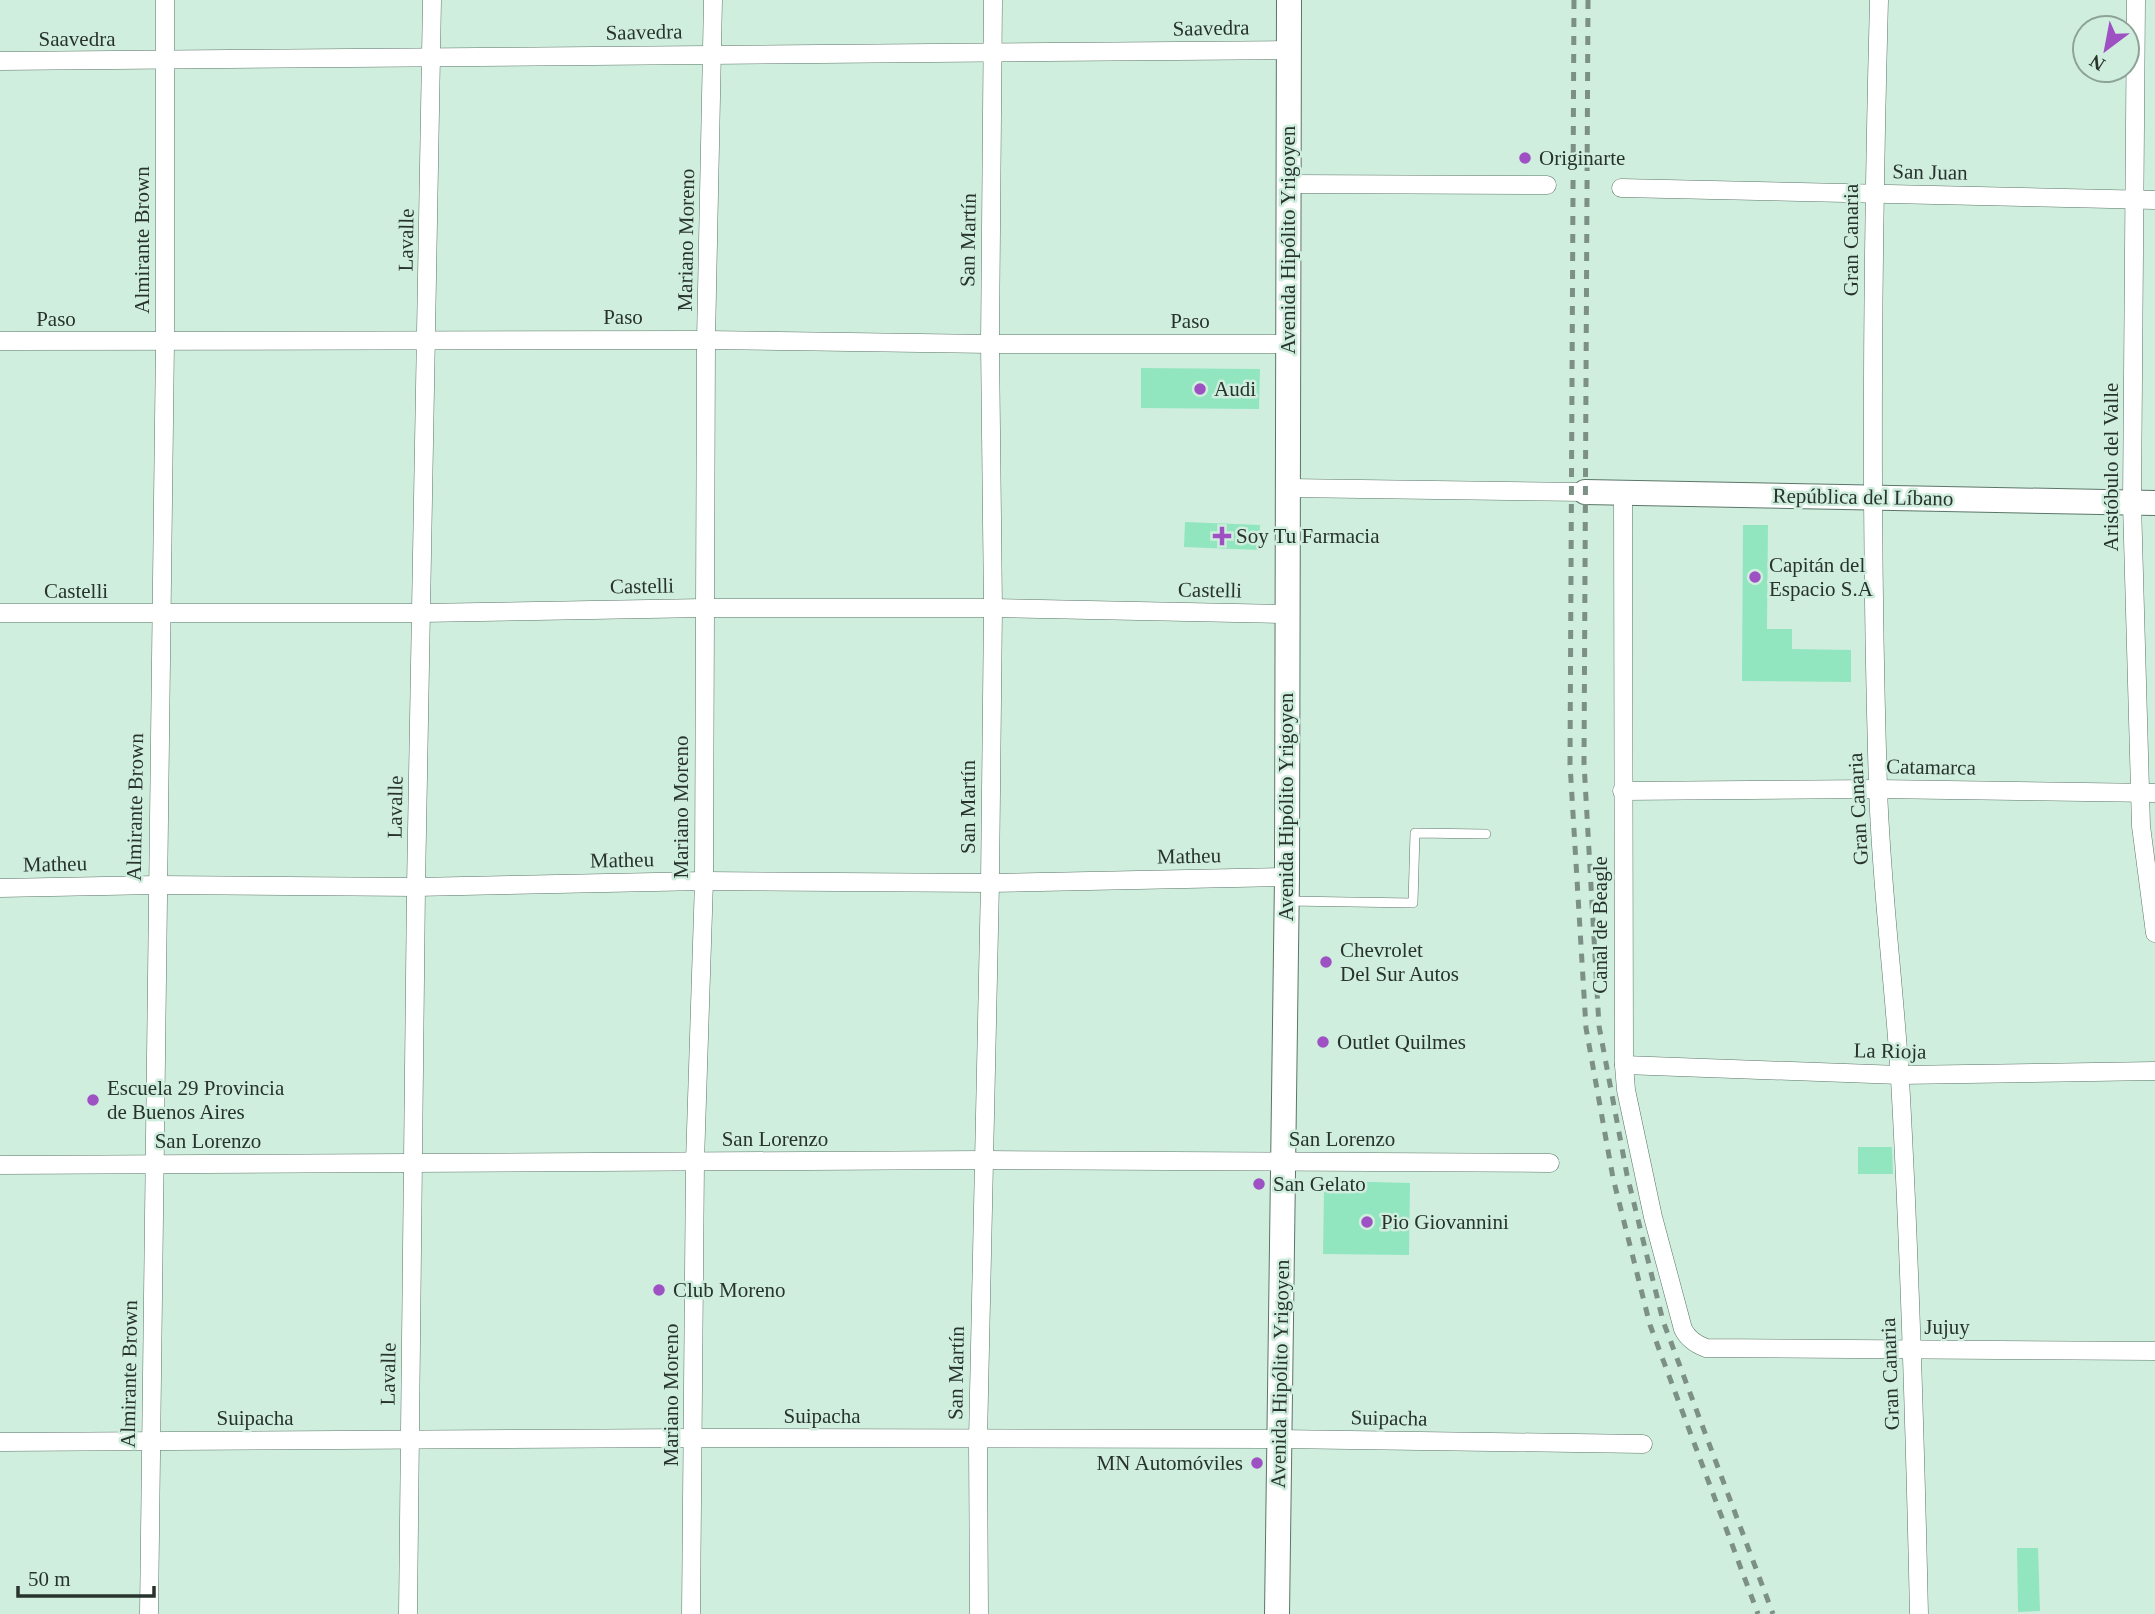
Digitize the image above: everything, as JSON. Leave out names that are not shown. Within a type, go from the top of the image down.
[{"type":"main road","name":"Avenida Hipólito Yrigoyen","points":[[1277,1614],[1286,889],[1289,0]]},
{"type":"main road","name":"República del Líbano","points":[[1578,491],[2144,503]]},
{"type":"street","name":"Almirante Brown","points":[[149,1614],[165,342],[165,0]]},
{"type":"street","name":"Lavalle","points":[[408,1614],[416,887],[432,0]]},
{"type":"street","name":"Mariano Moreno","points":[[691,1614],[695,1162],[704,881],[706,340],[713,0]]},
{"type":"street","name":"San Martín","points":[[979,1614],[978,1440],[993,608],[990,344],[993,0]]},
{"type":"street","name":"Gran Canaria","points":[[1879,0],[1874,194],[1872,497],[1878,789],[1900,1075],[1913,1350],[1919,1614]]},
{"type":"street","name":"Aristóbulo del Valle","points":[[2136,0],[2135,200],[2144,503],[2147,793],[2141,827],[2155,933]]},
{"type":"street","name":"Saavedra","points":[[0,61],[1289,50]]},
{"type":"street","points":[[1288,184],[1547,185]]},
{"type":"street","name":"San Juan","points":[[1621,188],[2155,200]]},
{"type":"street","name":"Paso","points":[[0,341],[706,340],[1287,344]]},
{"type":"street","points":[[1288,488],[1578,491]]},
{"type":"street","name":"Canal de Beagle","points":[[1623,491],[1622,791],[1626,1090],[1653,1217],[1683,1329],[1687,1337],[1697,1345]]},
{"type":"street","name":"Castelli","points":[[0,613],[421,613],[704,608],[993,608],[1286,614]]},
{"type":"street","name":"Catamarca","points":[[1622,791],[1878,789],[2147,793]]},
{"type":"street","name":"Matheu","points":[[0,888],[157,885],[416,887],[704,881],[1286,889]]},
{"type":"street","name":"La Rioja","points":[[1624,1065],[1900,1075],[2155,1071]]},
{"type":"street","name":"San Lorenzo","points":[[0,1165],[984,1160],[1550,1163]]},
{"type":"street","name":"Jujuy","points":[[1697,1345],[1706,1348],[2155,1351]]},
{"type":"street","name":"Suipacha","points":[[0,1442],[694,1438],[1279,1439],[1643,1444]]},
{"type":"lane","points":[[1286,889],[1413,903],[1415,833],[1486,834]]},
{"type":"building","name":"Audi","points":[[1141,368],[1260,369],[1259,409],[1141,408]]},
{"type":"building","name":"Soy Tu Farmacia","points":[[1185,522],[1260,525],[1259,550],[1184,547]]},
{"type":"building","name":"Capitán del Espacio S.A","points":[[1743,525],[1768,525],[1767,629],[1792,629],[1792,649],[1851,650],[1851,682],[1742,681]]},
{"type":"building","points":[[1858,1147],[1892,1147],[1893,1174],[1858,1174]]},
{"type":"building","name":"Pio Giovannini","points":[[1333,1181],[1410,1183],[1409,1255],[1323,1254],[1324,1190]]},
{"type":"building","points":[[2017,1548],[2038,1548],[2040,1611],[2018,1612]]},
{"type":"railway","points":[[1574,0],[1570,764],[1586,1028],[1613,1178],[1650,1325],[1758,1614]]},
{"type":"railway","points":[[1588,0],[1584,763],[1599,1026],[1627,1175],[1663,1321],[1773,1614]]},
{"type":"place","name":"Originarte","points":[[1525,158]]},
{"type":"place","name":"Audi","points":[[1200,389]]},
{"type":"place","name":"Soy Tu Farmacia","points":[[1222,536]]},
{"type":"place","name":"Capitán del Espacio S.A","points":[[1755,577]]},
{"type":"place","name":"Chevrolet Del Sur Autos","points":[[1326,962]]},
{"type":"place","name":"Outlet Quilmes","points":[[1323,1042]]},
{"type":"place","name":"Escuela 29 Provincia de Buenos Aires","points":[[93,1100]]},
{"type":"place","name":"San Gelato","points":[[1259,1184]]},
{"type":"place","name":"Pio Giovannini","points":[[1367,1222]]},
{"type":"place","name":"Club Moreno","points":[[659,1290]]},
{"type":"place","name":"MN Automóviles","points":[[1257,1463]]}]
